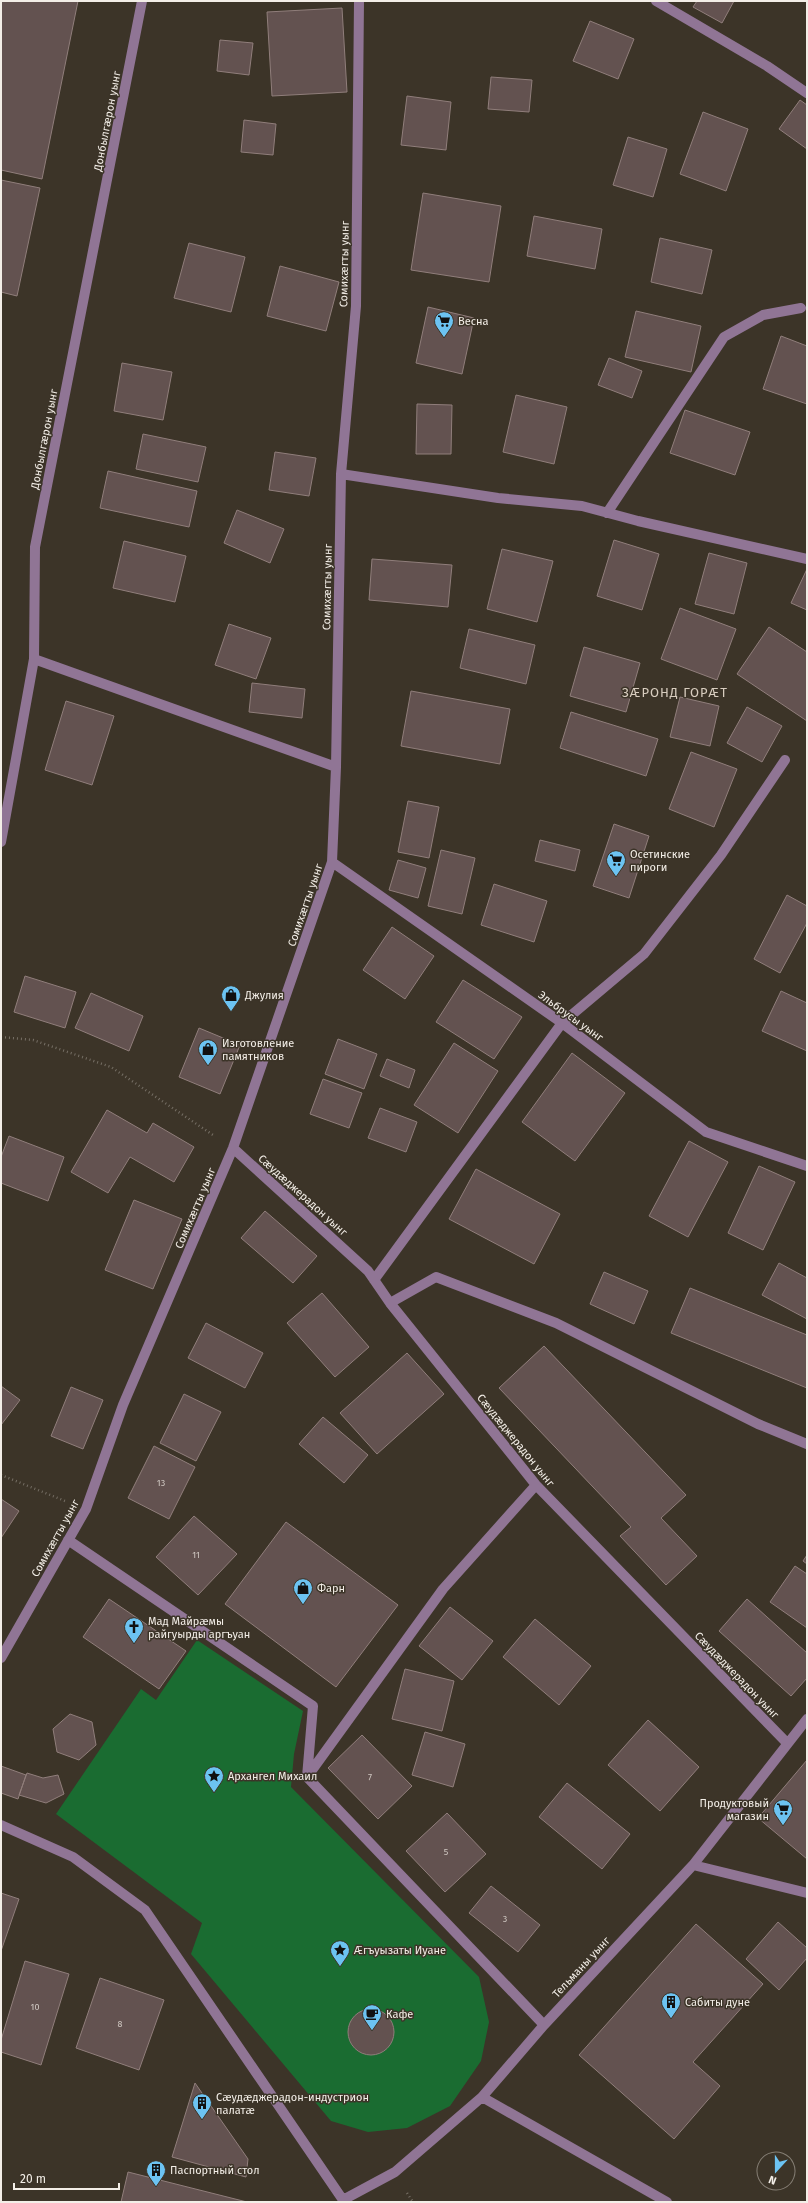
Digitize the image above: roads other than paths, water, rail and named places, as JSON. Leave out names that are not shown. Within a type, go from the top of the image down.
[{"type":"street","name":"Донбылгæрон уынг","points":[[1,842],[34,659],[34,547],[135,43],[142,1]]},
{"type":"street","name":"Сомихæгты уынг","points":[[1,1658],[86,1509],[123,1405],[233,1148],[332,862],[336,767],[341,474],[356,306],[359,1]]},
{"type":"street","points":[[656,1],[767,66],[807,93]]},
{"type":"street","points":[[607,512],[724,337],[763,315],[801,308]]},
{"type":"street","points":[[341,474],[498,498],[582,506],[646,523],[807,559]]},
{"type":"street","points":[[34,659],[336,767]]},
{"type":"street","points":[[374,1280],[562,1023],[644,954],[721,855],[785,760]]},
{"type":"street","name":"Эльбрусы уынг","points":[[332,862],[562,1023],[706,1132],[807,1166]]},
{"type":"street","name":"Сæудæджерадон уынг","points":[[233,1148],[368,1271],[390,1303],[536,1485],[786,1742]]},
{"type":"street","points":[[390,1303],[436,1277],[556,1323],[758,1424],[807,1444]]},
{"type":"street","points":[[307,1777],[443,1589],[536,1485]]},
{"type":"street","points":[[68,1540],[313,1706],[307,1777],[544,2025]]},
{"type":"street","name":"Тельманы уынг","points":[[343,2201],[394,2172],[482,2097],[544,2025],[692,1865],[786,1742],[807,1718]]},
{"type":"street","points":[[1,1825],[72,1856],[145,1910],[343,2201]]},
{"type":"street","points":[[692,1865],[807,1893]]},
{"type":"street","points":[[482,2097],[667,2202]]},
{"type":"place","name":"Весна","points":[[444,338]]},
{"type":"place","name":"Осетинские пироги","points":[[616,877]]},
{"type":"place","name":"Джулия","points":[[231,1012]]},
{"type":"place","name":"Изготовление памятников","points":[[208,1066]]},
{"type":"place","name":"Фарн","points":[[303,1605]]},
{"type":"place","name":"Мад Майрæмы райгуырды аргъуан","points":[[134,1644]]},
{"type":"place","name":"Архангел Михаил","points":[[214,1793]]},
{"type":"place","name":"Продуктовый магазин","points":[[783,1826]]},
{"type":"place","name":"Æгъуызаты Иуане","points":[[340,1967]]},
{"type":"place","name":"Сабиты дуне","points":[[671,2019]]},
{"type":"place","name":"Кафе","points":[[372,2031]]},
{"type":"place","name":"Сæудæджерадон-индустрион палатæ","points":[[202,2120]]},
{"type":"place","name":"Паспортный стол","points":[[156,2187]]},
{"type":"district","name":"ЗÆРОНД ГОРÆТ","points":[[675,692]]}]
